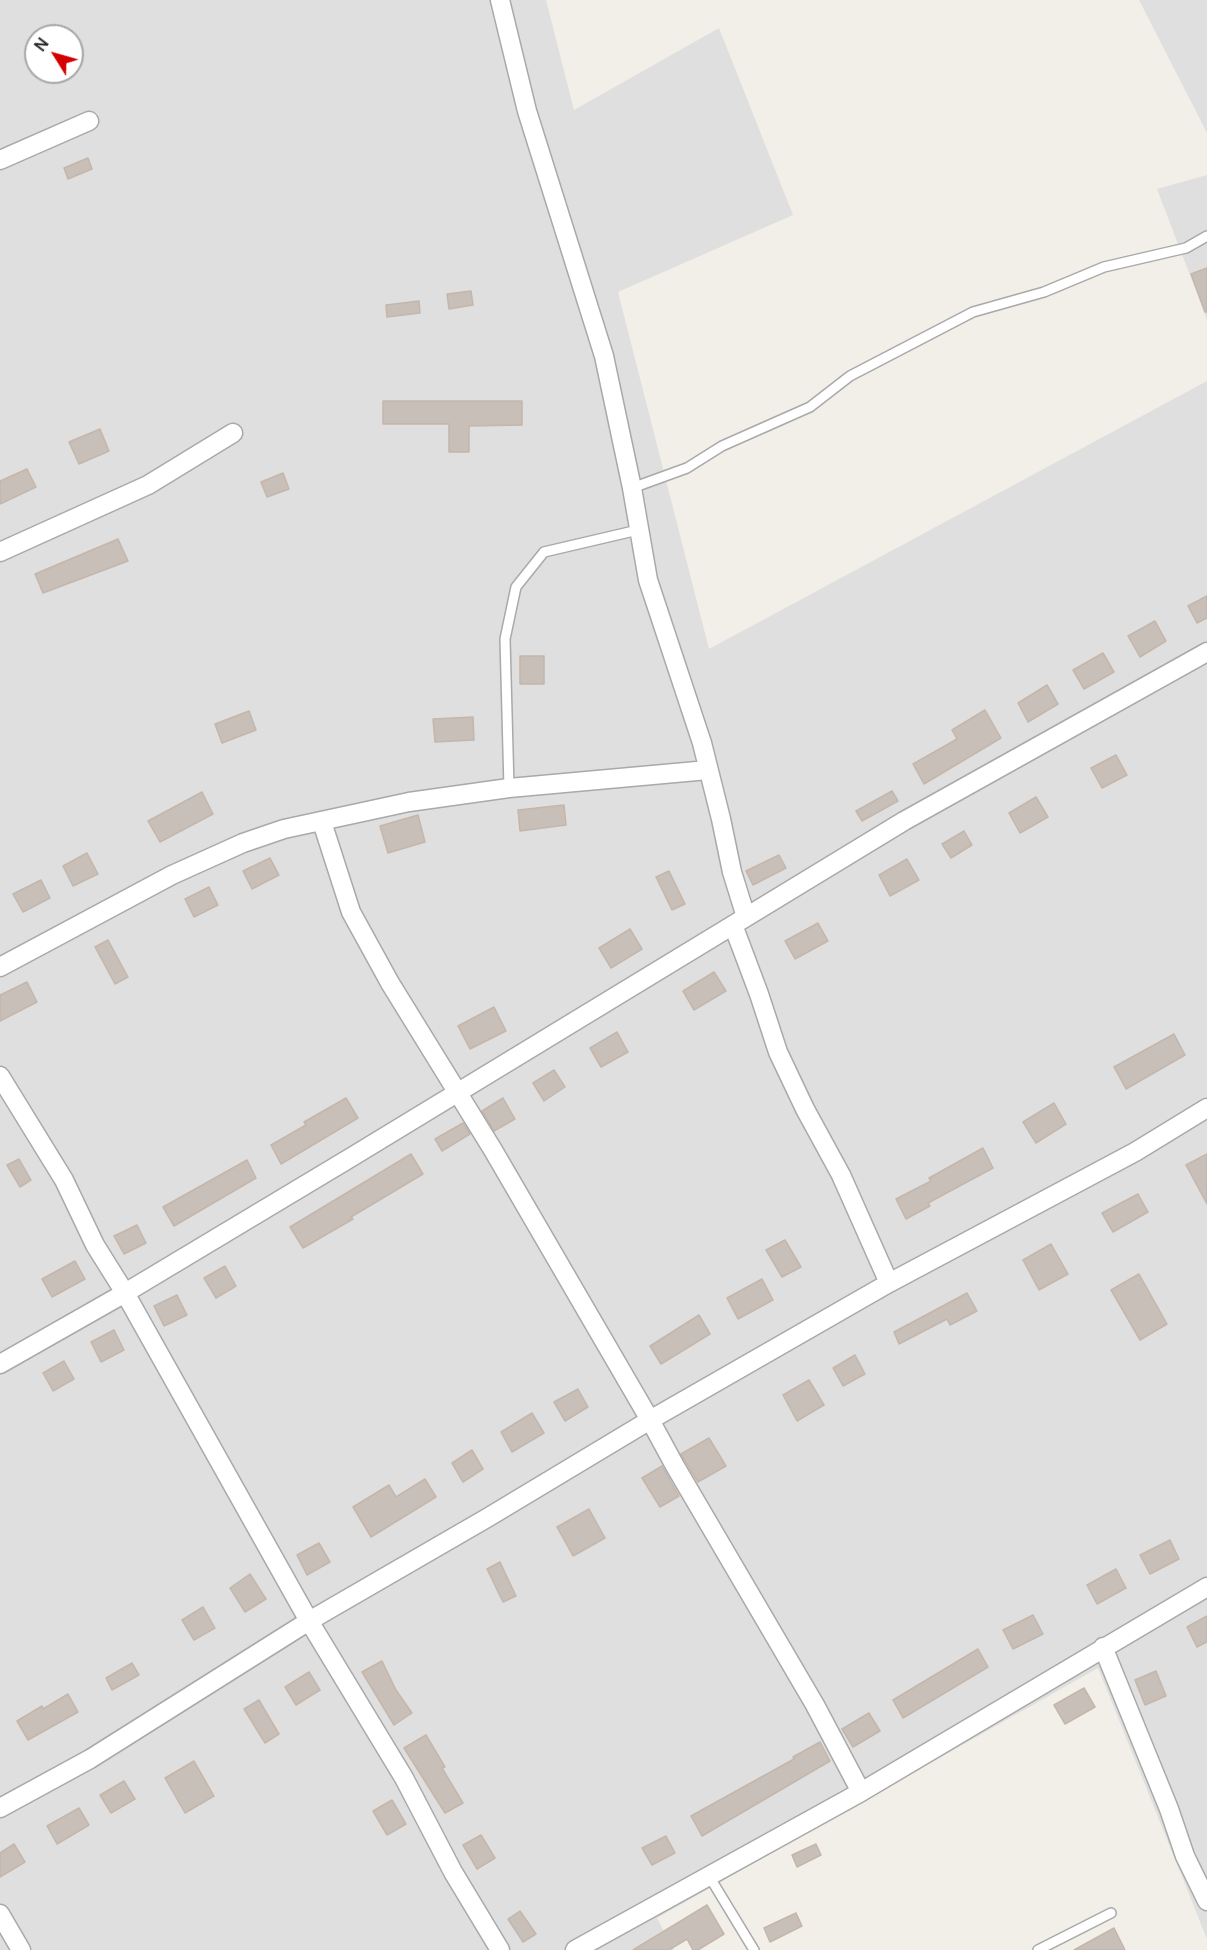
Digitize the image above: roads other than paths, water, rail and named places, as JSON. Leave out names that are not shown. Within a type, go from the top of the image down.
[{"type":"street","points":[[500,0],[527,111],[604,356],[632,488],[648,580],[702,743],[721,819],[739,921],[778,1052],[805,1109],[841,1175],[889,1283]]},
{"type":"street","points":[[0,160],[89,121]]},
{"type":"street","points":[[0,552],[148,485],[233,433]]},
{"type":"street","points":[[0,1364],[124,1293],[457,1093],[904,821],[1207,652]]},
{"type":"street","points":[[0,967],[172,875],[243,843],[274,832],[409,802],[509,788],[708,770]]},
{"type":"street","points":[[322,822],[351,912],[390,983],[493,1150],[815,1705],[861,1792]]},
{"type":"street","points":[[0,1076],[64,1180],[95,1245],[309,1621],[404,1778],[453,1872],[500,1950]]},
{"type":"street","points":[[0,1808],[90,1759],[309,1621],[650,1420],[889,1283],[1135,1152],[1207,1108]]},
{"type":"street","points":[[575,1950],[861,1792],[1207,1587]]},
{"type":"street","points":[[1103,1647],[1169,1809],[1185,1856],[1207,1901]]},
{"type":"street","points":[[0,1914],[21,1950]]},
{"type":"lane","points":[[632,488],[687,468],[722,446],[810,407],[850,376],[973,312],[1044,292],[1104,267],[1186,248],[1207,237]]},
{"type":"lane","points":[[509,788],[505,639],[516,587],[544,552],[638,530]]},
{"type":"lane","points":[[709,1876],[754,1950]]},
{"type":"lane","points":[[1038,1950],[1111,1913]]}]
